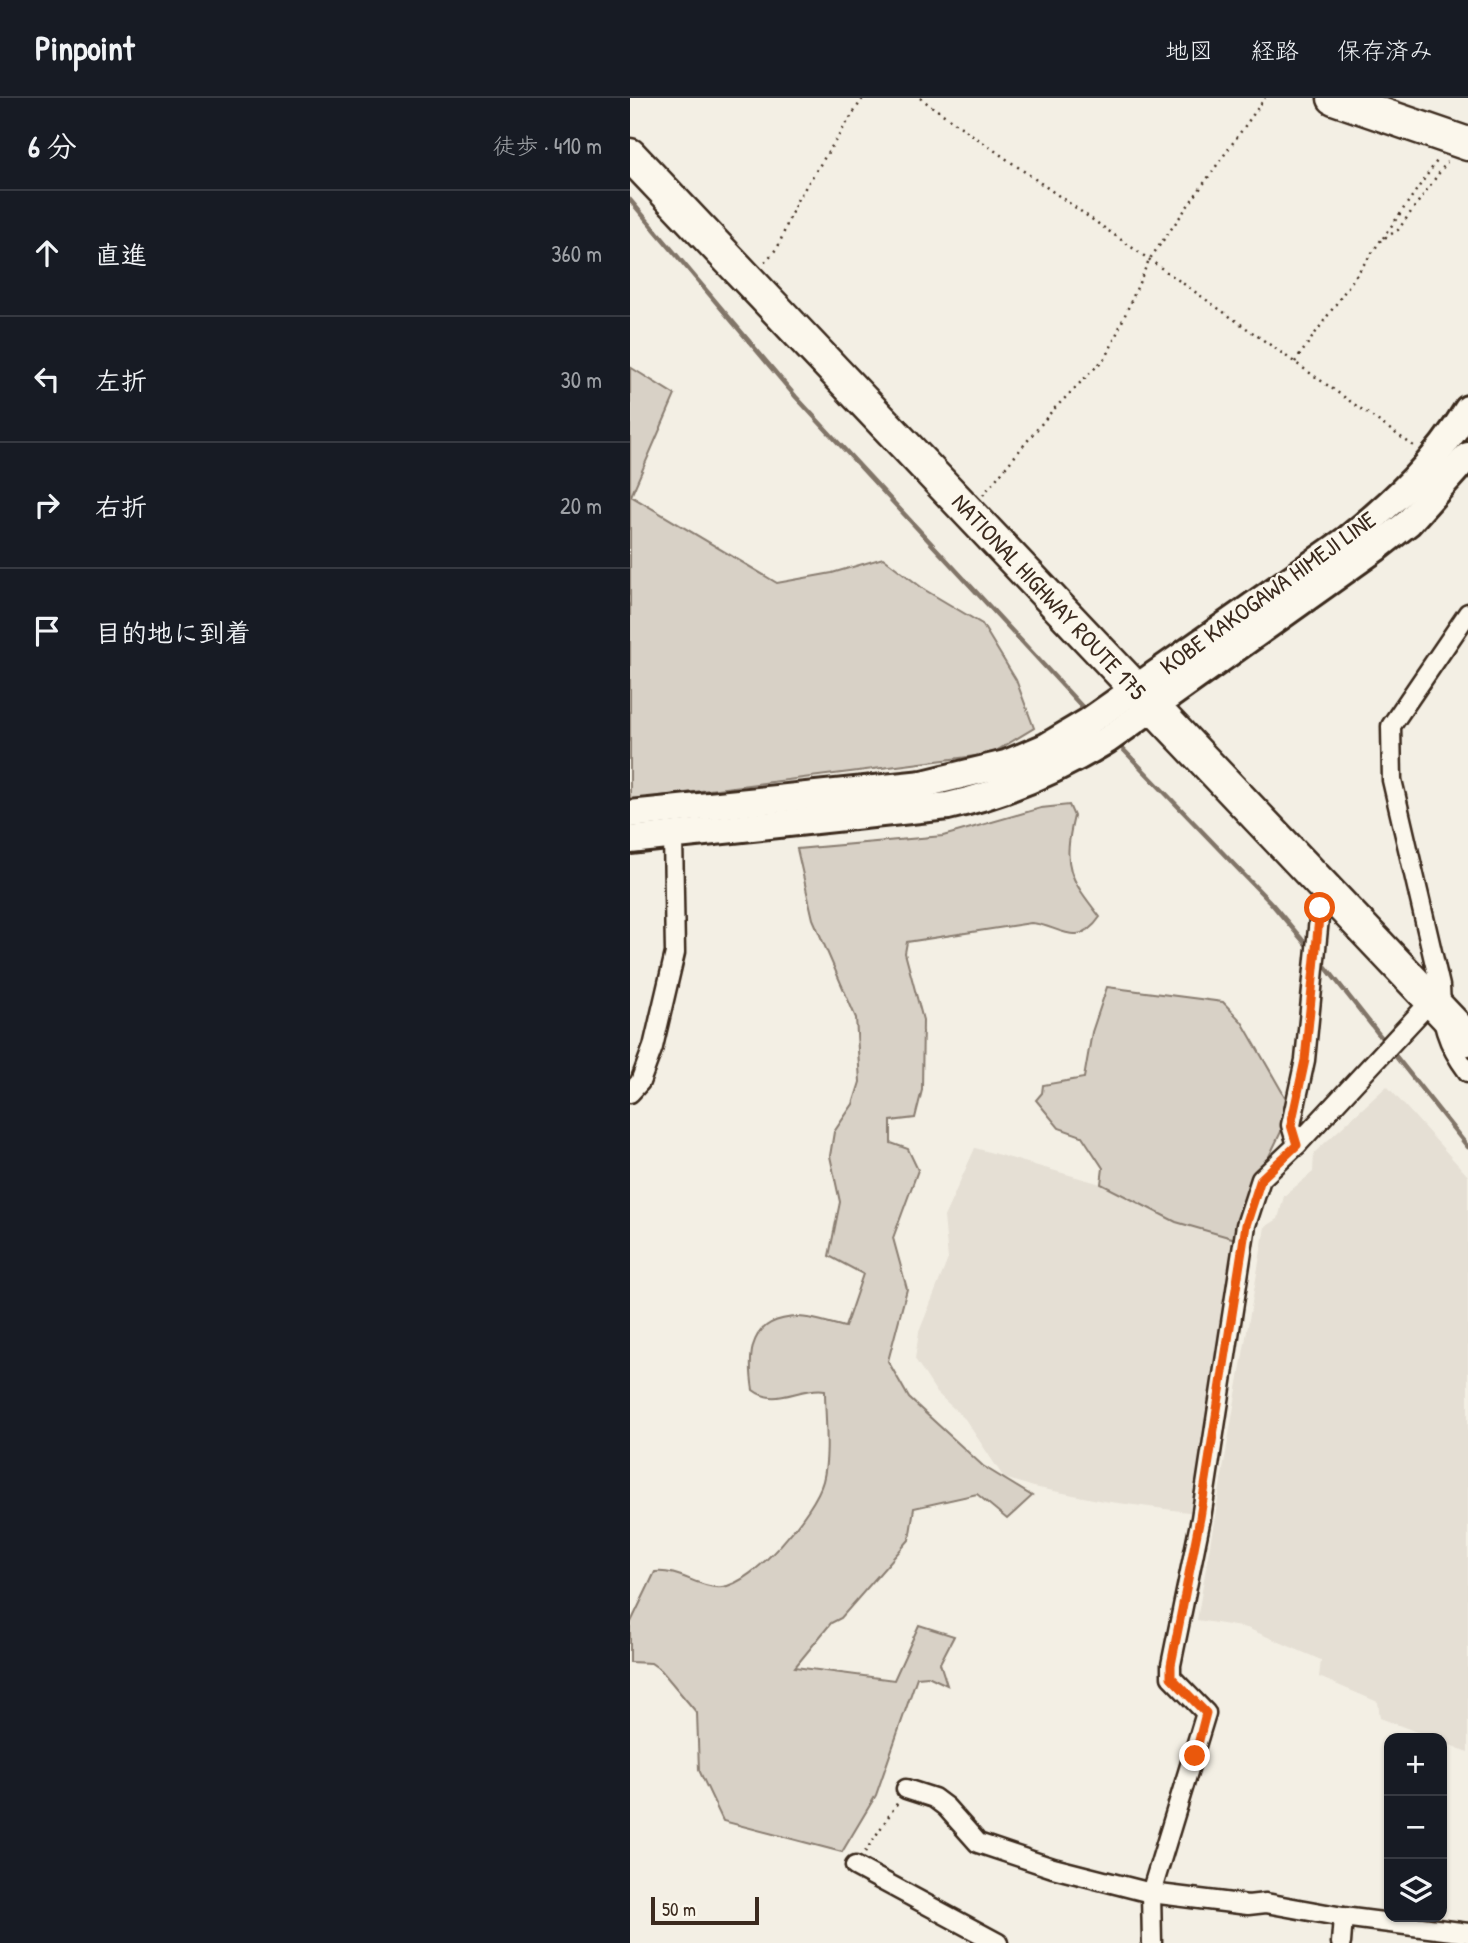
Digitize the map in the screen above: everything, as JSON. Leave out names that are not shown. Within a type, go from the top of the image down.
[{"type":"highway","points":[[1334,98],[1457,148]]},
{"type":"highway","name":"NATIONAL HIGHWAY ROUTE 175","points":[[630,155],[1468,1039]]},
{"type":"main road","name":"KOBE KAKOGAWA HIMEJI LINE","points":[[630,840],[907,811],[985,797],[1062,767],[1107,740],[1142,698],[1386,508],[1428,467],[1468,409]]},
{"type":"main road","name":"KOBE KAKOGAWA HIMEJI LINE","points":[[630,814],[923,784],[1006,764],[1046,747],[1088,722],[1142,698],[1387,540],[1440,491],[1468,456]]},
{"type":"street","points":[[1468,613],[1391,726],[1392,780],[1440,986],[1436,1008],[1451,1050],[1468,1072]]},
{"type":"street","points":[[630,1093],[640,1082],[653,1047],[675,953],[673,836]]},
{"type":"street","points":[[1297,1145],[1291,1125],[1305,1060],[1320,908],[1328,892]]},
{"type":"street","points":[[1152,1943],[1151,1893],[1206,1713],[1171,1677],[1171,1665],[1200,1518],[1246,1225],[1261,1179],[1436,1008]]},
{"type":"street","points":[[906,1789],[934,1798],[946,1807],[978,1843],[1054,1868],[1151,1893],[1248,1906],[1266,1903],[1343,1917],[1468,1933]]},
{"type":"street","points":[[855,1866],[998,1943]]},
{"type":"street","points":[[1341,1943],[1343,1917]]},
{"type":"path","points":[[748,282],[778,247],[796,202],[863,98]]},
{"type":"path","points":[[920,98],[1418,449]]},
{"type":"path","points":[[970,511],[1052,411],[1107,356],[1149,260],[1265,98]]},
{"type":"path","points":[[1295,362],[1381,240],[1457,148]]},
{"type":"path","points":[[1381,240],[1398,230],[1457,148]]},
{"type":"path","points":[[855,1866],[906,1789]]},
{"type":"shaded area","points":[[630,367],[675,395],[631,496],[777,583],[832,573],[883,558],[925,590],[982,624],[1016,680],[1034,728],[991,754],[630,800]]},
{"type":"shaded area","points":[[1069,805],[1074,816],[1069,848],[1071,871],[1081,892],[1100,917],[1091,927],[1075,934],[1031,923],[907,942],[905,953],[923,1020],[922,1090],[915,1118],[891,1121],[891,1143],[908,1149],[918,1170],[893,1238],[907,1289],[888,1361],[909,1398],[983,1466],[1032,1496],[1007,1519],[977,1494],[914,1508],[909,1540],[841,1618],[831,1623],[795,1667],[894,1680],[919,1625],[954,1636],[940,1663],[947,1685],[928,1676],[917,1677],[876,1795],[842,1852],[723,1821],[699,1770],[697,1713],[661,1670],[651,1663],[630,1662],[630,1624],[655,1572],[673,1573],[714,1587],[735,1583],[750,1573],[782,1544],[796,1527],[818,1494],[823,1481],[827,1448],[825,1390],[770,1397],[753,1390],[751,1376],[755,1340],[770,1323],[798,1317],[845,1327],[863,1274],[829,1256],[840,1202],[830,1156],[834,1132],[853,1104],[860,1082],[856,1018],[813,919],[797,849],[943,836],[1041,808]]},
{"type":"shaded area","points":[[1107,987],[1223,1002],[1242,1022],[1292,1109],[1261,1173],[1239,1240],[1176,1222],[1101,1184],[1103,1168],[1082,1136],[1059,1128],[1036,1100],[1042,1093],[1043,1085],[1084,1078],[1092,1032]]},
{"type":"shaded area","points":[[1387,1086],[1468,1176],[1468,1752],[1447,1744],[1447,1733],[1420,1733],[1380,1718],[1378,1702],[1319,1677],[1321,1660],[1247,1628],[1197,1620],[1265,1227],[1278,1219],[1284,1196],[1313,1172],[1314,1153]]},
{"type":"shaded area","points":[[975,1148],[1101,1184],[1176,1222],[1239,1240],[1196,1513],[1103,1501],[1004,1478],[965,1419],[937,1393],[915,1359],[919,1332],[948,1259],[944,1217]]},
{"type":"waterway","points":[[630,200],[796,397],[1087,712]]},
{"type":"waterway","points":[[1118,744],[1272,904],[1310,949]]},
{"type":"waterway","points":[[1321,961],[1385,1042]]},
{"type":"waterway","points":[[1390,1049],[1468,1147]]},
{"type":"route","points":[[1195,1756],[1206,1713],[1171,1677],[1171,1665],[1228,1355],[1246,1225],[1261,1179],[1297,1145],[1291,1125],[1297,1083],[1305,1060],[1320,908]]}]
